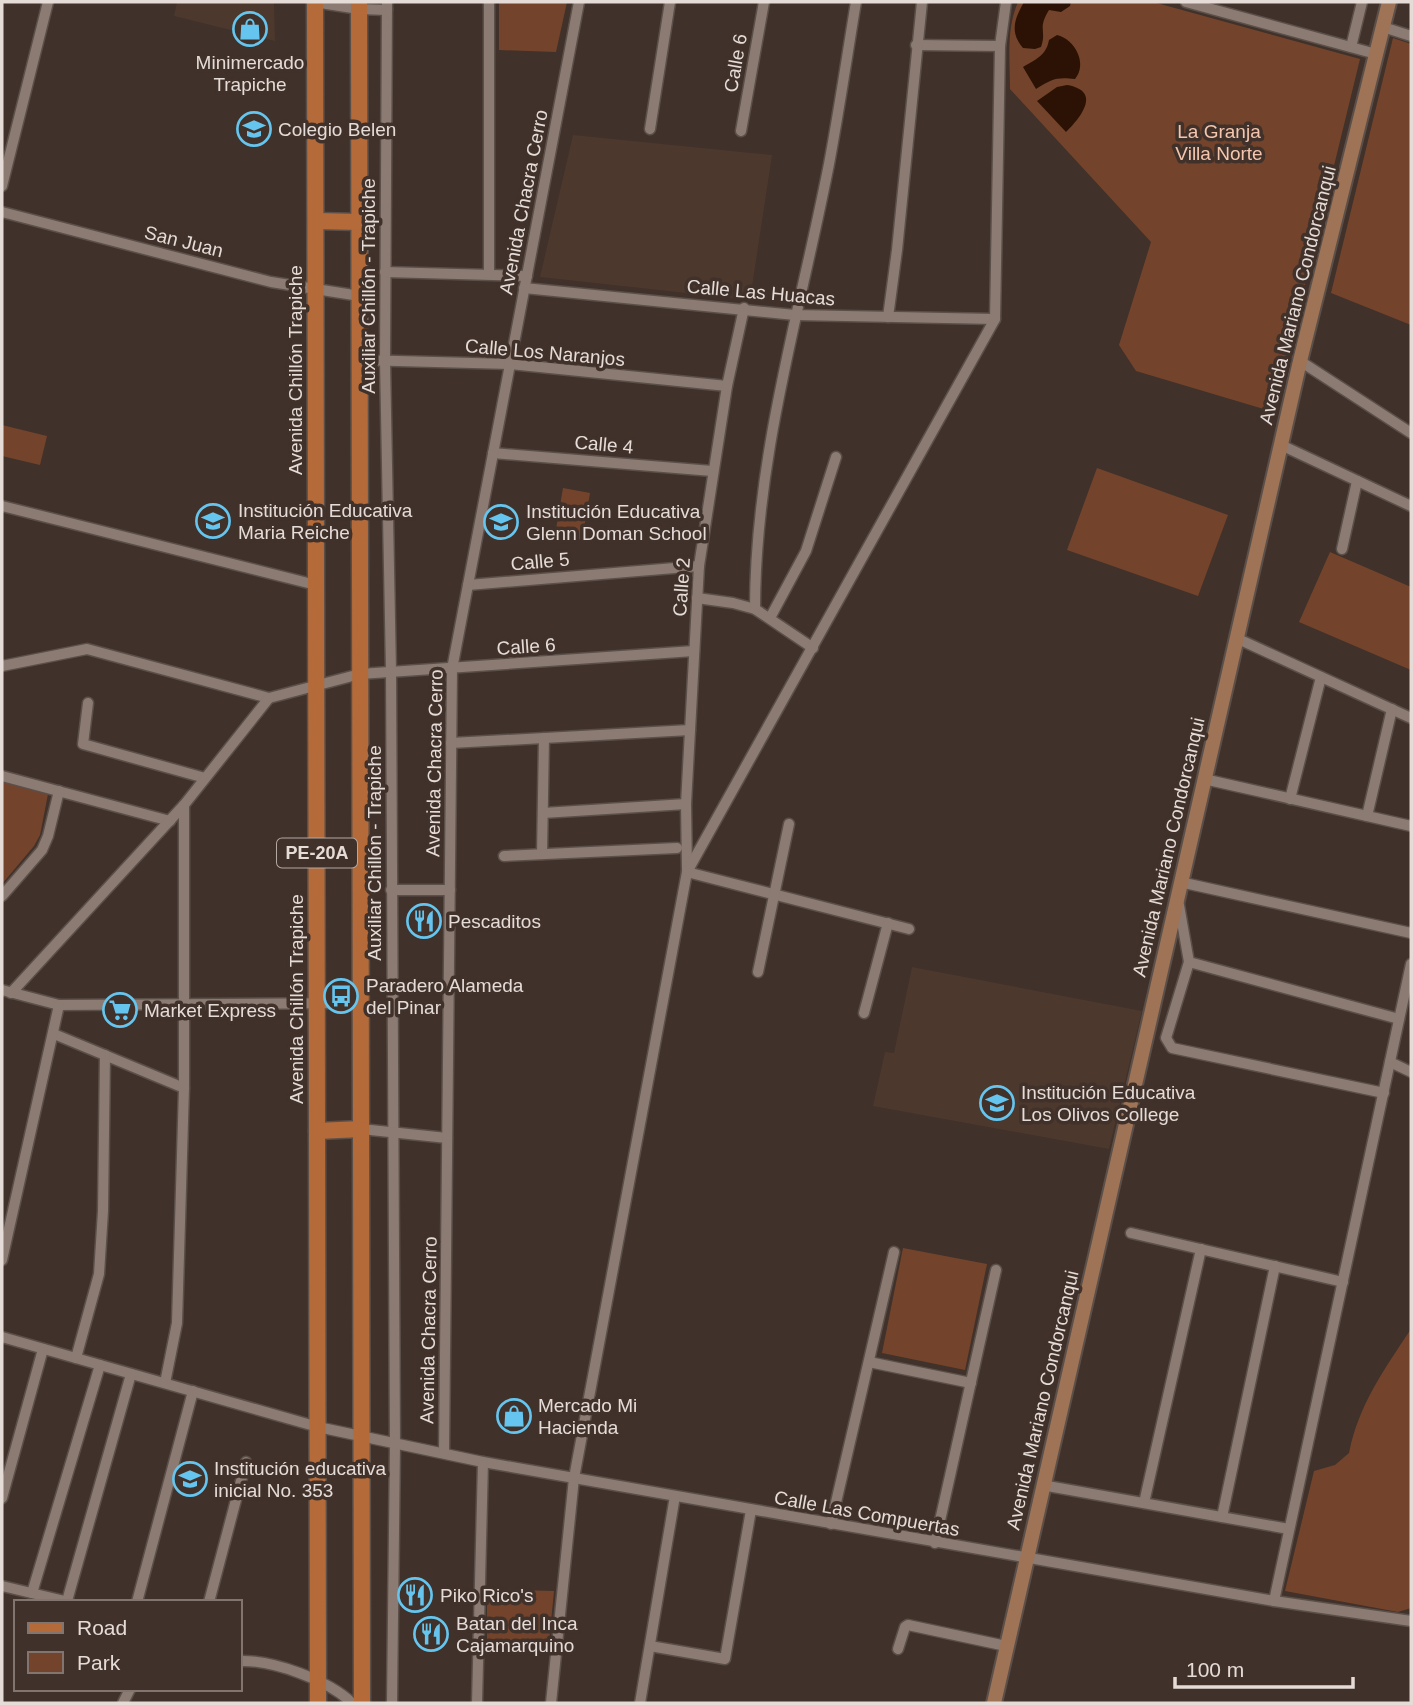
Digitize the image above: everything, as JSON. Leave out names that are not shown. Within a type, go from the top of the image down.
[{"type":"main road","name":"Avenida Chillón Trapiche","points":[[315,2],[318,1703]]},
{"type":"main road","name":"PE-20A","points":[[359,5],[362,1703]]},
{"type":"main road","points":[[316,221],[359,222]]},
{"type":"main road","points":[[317,1131],[361,1129]]},
{"type":"street","points":[[2,186],[48,2]]},
{"type":"street","points":[[315,2],[387,6]]},
{"type":"street","points":[[489,2],[489,273]]},
{"type":"street","name":"Avenida Chacra Cerro","points":[[444,1453],[452,669],[579,2]]},
{"type":"street","points":[[650,130],[670,2]]},
{"type":"street","name":"Calle 6","points":[[741,131],[764,2]]},
{"type":"street","points":[[755,609],[755,572],[762,494],[795,314],[829,165],[856,2]]},
{"type":"street","points":[[888,317],[922,2]]},
{"type":"street","points":[[551,1703],[574,1478],[687,872],[995,318],[1000,46],[1006,2]]},
{"type":"street","points":[[1186,2],[1376,54]]},
{"type":"street","points":[[1350,47],[1362,2]]},
{"type":"street","name":"Avenida Mariano Condorcanqui","points":[[994,1703],[1300,361],[1389,2]]},
{"type":"street","name":"Auxiliar Chillón - Trapiche","points":[[387,6],[385,361],[396,1444],[392,1703]]},
{"type":"street","points":[[1383,27],[1411,36]]},
{"type":"street","points":[[916,45],[1000,46]]},
{"type":"street","name":"San Juan","points":[[2,212],[244,275],[360,296]]},
{"type":"street","points":[[385,271],[527,276]]},
{"type":"street","name":"Calle Las Huacas","points":[[524,288],[795,314],[995,318]]},
{"type":"street","name":"Calle 2","points":[[687,872],[686,804],[698,566],[727,386],[744,308]]},
{"type":"street","name":"Calle Los Naranjos","points":[[360,360],[510,364],[727,386]]},
{"type":"street","points":[[1300,361],[1411,433]]},
{"type":"street","points":[[1281,445],[1411,506]]},
{"type":"street","name":"Calle 4","points":[[493,453],[712,471]]},
{"type":"street","points":[[770,618],[806,551],[836,457]]},
{"type":"street","points":[[1342,549],[1356,481]]},
{"type":"street","points":[[2,506],[316,585]]},
{"type":"street","name":"Calle 5","points":[[468,585],[698,566]]},
{"type":"street","points":[[697,598],[755,609],[813,648]]},
{"type":"street","points":[[1236,638],[1411,718]]},
{"type":"street","points":[[2,666],[87,649],[269,698],[170,821],[7,991],[59,1005],[361,1003]]},
{"type":"street","name":"Calle 6","points":[[269,698],[360,674],[694,651]]},
{"type":"street","points":[[1290,799],[1321,677]]},
{"type":"street","points":[[88,703],[83,744],[205,778]]},
{"type":"street","points":[[1367,816],[1392,709]]},
{"type":"street","points":[[451,743],[690,730]]},
{"type":"street","points":[[542,854],[544,738]]},
{"type":"street","points":[[2,776],[170,821]]},
{"type":"street","points":[[1204,779],[1411,826]]},
{"type":"street","points":[[2,896],[42,850],[59,791]]},
{"type":"street","points":[[543,813],[686,804]]},
{"type":"street","points":[[164,1383],[177,1323],[184,1088],[184,805]]},
{"type":"street","points":[[758,972],[789,824]]},
{"type":"street","points":[[504,856],[677,848]]},
{"type":"street","points":[[687,872],[909,929]]},
{"type":"street","points":[[1384,1093],[1172,1048],[1167,1044],[1166,1038],[1189,962],[1179,888],[1411,933]]},
{"type":"street","points":[[391,890],[450,890]]},
{"type":"street","points":[[864,1013],[888,923]]},
{"type":"street","points":[[1189,962],[1399,1019]]},
{"type":"street","points":[[1274,1601],[1411,964]]},
{"type":"street","points":[[2,1260],[59,1005]]},
{"type":"street","points":[[54,1034],[184,1088]]},
{"type":"street","points":[[76,1358],[99,1274],[103,1211],[105,1055]]},
{"type":"street","points":[[1390,1062],[1411,1072]]},
{"type":"street","points":[[361,1129],[447,1138]]},
{"type":"street","points":[[1131,1233],[1343,1282]]},
{"type":"street","points":[[1144,1503],[1201,1249]]},
{"type":"street","points":[[831,1524],[894,1252]]},
{"type":"street","points":[[1222,1517],[1275,1266]]},
{"type":"street","points":[[935,1543],[996,1270]]},
{"type":"street","name":"Calle Las Compuertas","points":[[2,1337],[318,1427],[483,1462],[935,1543],[1274,1601],[1411,1621]]},
{"type":"street","points":[[2,1499],[43,1349]]},
{"type":"street","points":[[869,1362],[971,1383]]},
{"type":"street","points":[[33,1593],[100,1365]]},
{"type":"street","points":[[69,1600],[131,1374]]},
{"type":"street","points":[[138,1600],[193,1391]]},
{"type":"street","points":[[210,1600],[246,1462]]},
{"type":"street","points":[[477,1703],[483,1462]]},
{"type":"street","points":[[1042,1485],[1289,1530]]},
{"type":"street","points":[[640,1703],[675,1496]]},
{"type":"street","points":[[650,1646],[725,1659],[751,1510]]},
{"type":"street","points":[[2,1586],[60,1600]]},
{"type":"street","points":[[898,1649],[908,1625],[1006,1646]]},
{"type":"street","points":[[242,1661],[253,1661],[318,1679],[352,1703]]},
{"type":"shaded area","name":"Minimercado Trapiche","points":[[177,2],[274,2],[275,41],[174,16]]},
{"type":"shaded area","points":[[1024,2],[1071,2],[1070,6],[1061,12],[1049,10],[1043,26],[1041,47],[1035,49],[1023,48],[1016,36],[1016,19]]},
{"type":"shaded area","points":[[1057,35],[1069,41],[1078,53],[1079,73],[1075,79],[1054,79],[1036,89],[1023,67],[1040,56],[1046,50],[1049,40]]},
{"type":"shaded area","points":[[1067,85],[1078,88],[1086,99],[1082,112],[1066,132],[1037,101],[1057,87]]},
{"type":"shaded area","points":[[573,135],[772,155],[750,300],[540,277]]},
{"type":"shaded area","points":[[912,967],[1142,1011],[1109,1149],[873,1106],[885,1052],[894,1053]]},
{"type":"green space","points":[[499,2],[567,2],[556,52],[499,50]]},
{"type":"green space","name":"La Granja Villa Norte","points":[[1018,2],[1153,2],[1360,59],[1274,412],[1136,371],[1119,345],[1151,242],[1010,89],[1010,34]]},
{"type":"green space","points":[[1393,38],[1411,44],[1411,325],[1331,293]]},
{"type":"green space","points":[[2,425],[47,436],[40,465],[2,456]]},
{"type":"green space","points":[[1097,468],[1228,515],[1198,596],[1067,550]]},
{"type":"green space","points":[[563,488],[590,493],[582,540],[555,535]]},
{"type":"green space","points":[[1330,552],[1411,587],[1411,670],[1299,622]]},
{"type":"green space","points":[[2,782],[48,794],[40,835],[2,884]]},
{"type":"green space","points":[[903,1248],[987,1264],[965,1370],[882,1353]]},
{"type":"green space","points":[[1411,1329],[1411,1608],[1398,1612],[1285,1591],[1314,1471],[1335,1465],[1349,1453],[1366,1403]]},
{"type":"green space","points":[[487,1589],[554,1591],[549,1642],[487,1639]]},
{"type":"place","name":"Minimercado Trapiche","points":[[250,29]]},
{"type":"place","name":"Colegio Belen","points":[[254,129]]},
{"type":"place","name":"Institución Educativa Maria Reiche","points":[[213,521]]},
{"type":"place","name":"Institución Educativa Glenn Doman School","points":[[501,522]]},
{"type":"place","name":"Pescaditos","points":[[424,921]]},
{"type":"place","name":"Paradero Alameda del Pinar","points":[[341,996]]},
{"type":"place","name":"Market Express","points":[[120,1010]]},
{"type":"place","name":"Institución Educativa Los Olivos College","points":[[997,1103]]},
{"type":"place","name":"Mercado Mi Hacienda","points":[[514,1416]]},
{"type":"place","name":"Institución educativa inicial No. 353","points":[[190,1479]]},
{"type":"place","name":"Piko Rico's","points":[[415,1595]]},
{"type":"place","name":"Batan del Inca Cajamarquino","points":[[431,1634]]}]
